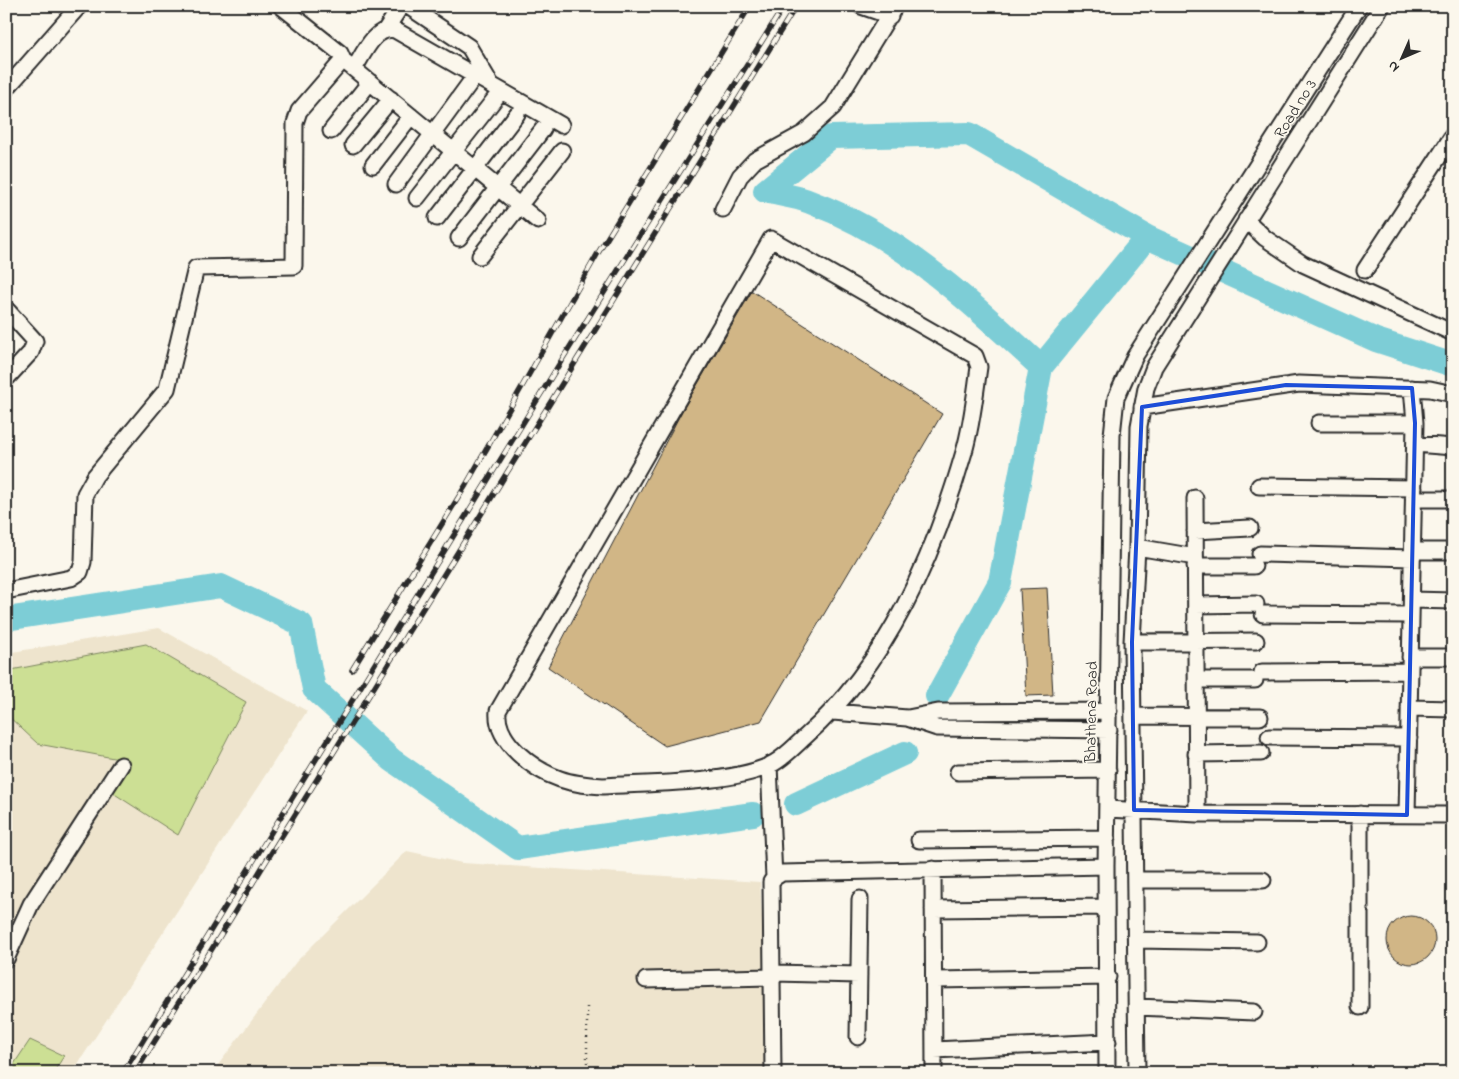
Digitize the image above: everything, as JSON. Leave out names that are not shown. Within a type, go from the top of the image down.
[{"type":"street","points":[[6,90],[79,6]]},
{"type":"street","points":[[282,6],[340,53],[349,64],[391,100],[538,221]]},
{"type":"street","points":[[6,592],[77,575],[83,567],[83,501],[88,486],[167,389],[196,268],[294,266],[295,123],[299,111],[349,64],[377,34],[386,29],[401,6]]},
{"type":"street","points":[[408,6],[469,47],[497,88]]},
{"type":"street","points":[[723,209],[740,176],[755,160],[804,133],[825,116],[893,11],[861,6]]},
{"type":"street","name":"Road no 3","points":[[1135,356],[1359,6]]},
{"type":"street","name":"Road no 3","points":[[1142,407],[1154,367],[1382,6]]},
{"type":"street","points":[[386,29],[395,30],[561,125]]},
{"type":"street","points":[[396,184],[475,76]]},
{"type":"street","points":[[331,131],[370,82]]},
{"type":"street","points":[[417,198],[454,152],[497,88]]},
{"type":"street","points":[[353,145],[391,100]]},
{"type":"street","points":[[437,218],[517,114]]},
{"type":"street","points":[[374,165],[411,116]]},
{"type":"street","points":[[459,238],[543,129]]},
{"type":"street","points":[[1365,270],[1453,136]]},
{"type":"street","points":[[480,256],[562,151]]},
{"type":"street","points":[[1243,225],[1303,264],[1453,333]]},
{"type":"street","points":[[771,239],[962,348],[975,356],[980,367],[965,450],[943,516],[919,577],[897,620],[833,712],[792,749],[769,765],[752,772],[725,778],[603,786],[584,785],[561,779],[536,766],[512,745],[499,726],[497,719],[503,699],[771,239]]},
{"type":"street","points":[[6,309],[35,341],[31,352],[6,379]]},
{"type":"street","name":"Bhathena Road","points":[[1107,1073],[1106,866],[1108,838],[1113,416],[1116,398],[1135,356]]},
{"type":"street","points":[[1137,1073],[1138,1007],[1132,642],[1137,547],[1139,426],[1142,407],[1292,384],[1412,388],[1453,394]]},
{"type":"street","points":[[1407,815],[1415,444],[1412,388]]},
{"type":"street","points":[[1319,423],[1415,423]]},
{"type":"street","points":[[1415,444],[1453,447]]},
{"type":"street","points":[[1258,486],[1414,494],[1453,499]]},
{"type":"street","points":[[1195,498],[1197,814]]},
{"type":"street","points":[[1195,531],[1250,528]]},
{"type":"street","points":[[1137,547],[1195,561],[1453,551]]},
{"type":"street","points":[[1196,605],[1259,609],[1412,607],[1453,601]]},
{"type":"street","points":[[1132,642],[1196,640],[1256,642]]},
{"type":"street","points":[[1196,680],[1410,664],[1453,657]]},
{"type":"street","points":[[1410,708],[1453,709]]},
{"type":"street","points":[[907,718],[938,712],[1109,711]]},
{"type":"street","points":[[833,712],[907,718],[937,728],[1109,730]]},
{"type":"street","points":[[1133,716],[1260,717]]},
{"type":"street","points":[[1269,737],[1409,738]]},
{"type":"street","points":[[1196,754],[1260,753]]},
{"type":"street","points":[[8,952],[31,904],[121,765]]},
{"type":"street","points":[[769,765],[774,878]]},
{"type":"street","points":[[958,772],[1108,770]]},
{"type":"street","points":[[1108,809],[1197,814],[1453,815]]},
{"type":"street","points":[[1360,814],[1360,1007]]},
{"type":"street","points":[[919,840],[1108,838]]},
{"type":"street","points":[[773,1073],[774,975],[771,882],[782,873],[1106,866]]},
{"type":"street","points":[[933,869],[934,1073]]},
{"type":"street","points":[[1136,880],[1263,880]]},
{"type":"street","points":[[858,1037],[860,899]]},
{"type":"street","points":[[934,909],[1106,907]]},
{"type":"street","points":[[1136,940],[1257,942]]},
{"type":"street","points":[[646,980],[774,975],[859,975]]},
{"type":"street","points":[[935,980],[1108,978]]},
{"type":"street","points":[[1138,1007],[1254,1012]]},
{"type":"street","points":[[934,1050],[1108,1042]]},
{"type":"path","points":[[587,1005],[587,1073]]},
{"type":"highlighted area","points":[[1286,385],[1412,388],[1415,423],[1407,815],[1134,810],[1132,642],[1142,407]]},
{"type":"shaded area","points":[[159,628],[307,711],[72,1073],[6,1073],[6,653]]},
{"type":"shaded area","points":[[407,851],[462,863],[760,882],[771,1073],[212,1073],[296,962]]},
{"type":"green space","points":[[146,644],[246,702],[178,835],[110,791],[119,759],[38,744],[6,714],[6,671]]},
{"type":"green space","points":[[30,1040],[64,1056],[53,1073],[8,1073]]},
{"type":"building","points":[[752,291],[942,414],[761,721],[665,746],[548,667],[682,411]]},
{"type":"building","points":[[1047,588],[1053,695],[1026,696],[1020,589]]},
{"type":"building","points":[[1411,916],[1420,918],[1428,923],[1433,931],[1435,940],[1433,949],[1428,957],[1420,962],[1411,964],[1402,962],[1394,957],[1389,949],[1387,940],[1389,931],[1394,923],[1402,918]]},
{"type":"waterway","points":[[937,696],[1000,582],[1041,367],[961,295],[905,252],[843,216],[805,200],[765,191],[831,137],[969,134],[1147,237],[1376,340],[1453,365]]},
{"type":"waterway","points":[[1041,367],[1147,237]]},
{"type":"waterway","points":[[6,619],[221,586],[301,624],[314,689],[392,760],[518,848],[753,814]]},
{"type":"waterway","points":[[796,804],[905,753]]},
{"type":"railway","points":[[352,670],[466,485],[598,253],[750,6]]},
{"type":"railway","points":[[123,1073],[563,358],[784,6]]},
{"type":"railway","points":[[135,1073],[796,6]]}]
